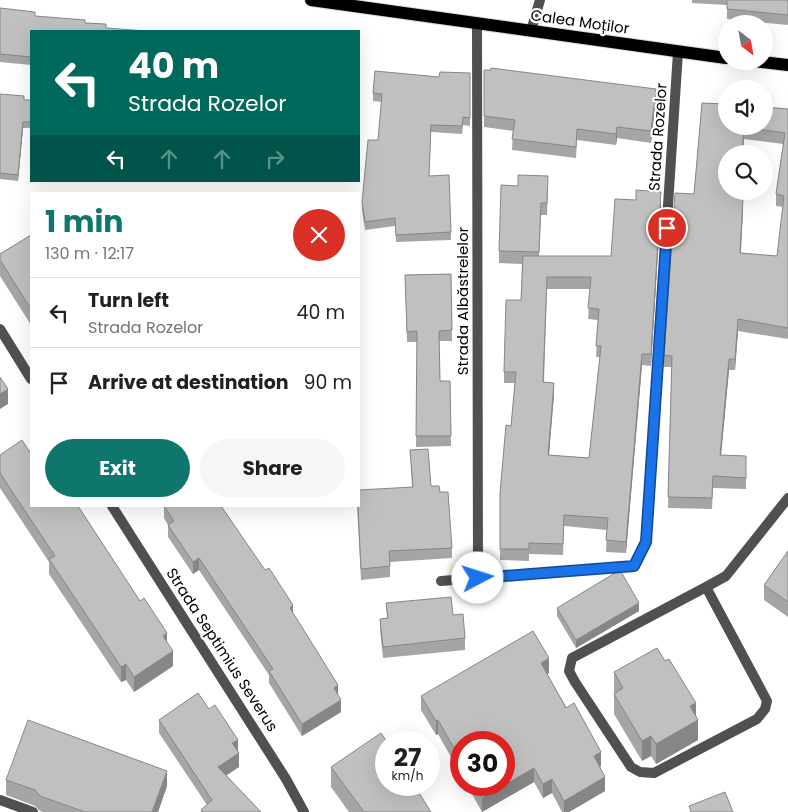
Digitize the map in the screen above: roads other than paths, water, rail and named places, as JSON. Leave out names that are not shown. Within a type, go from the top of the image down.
[{"type":"main road","name":"Calea Moților","points":[[311,0],[718,57]]},
{"type":"main road","points":[[773,63],[788,65]]},
{"type":"street","points":[[531,31],[540,0]]},
{"type":"street","name":"Strada Albăstrelelor","points":[[477,23],[478,578]]},
{"type":"street","name":"Strada Rozelor","points":[[440,580],[634,566],[646,542],[678,52]]},
{"type":"street","points":[[0,329],[30,376]]},
{"type":"street","points":[[706,587],[766,701],[765,709],[757,719],[654,773],[640,772],[630,767],[575,682],[569,670],[572,658],[726,576],[788,498]]},
{"type":"street","name":"Strada Septimius Severus","points":[[113,507],[286,779],[304,812]]},
{"type":"street","points":[[0,800],[32,812]]}]
